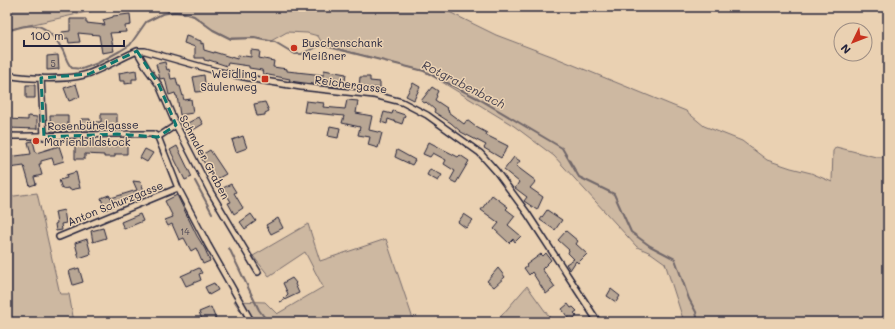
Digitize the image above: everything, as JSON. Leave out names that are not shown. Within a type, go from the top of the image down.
[{"type":"street","points":[[7,75],[23,78],[41,78],[68,77],[88,74],[137,51]]},
{"type":"street","name":"Schmaler Graben","points":[[137,51],[159,85],[176,125],[210,191],[258,272]]},
{"type":"street","name":"Reichergasse","points":[[137,51],[145,51],[162,55],[220,72],[259,80],[301,87],[374,95],[402,102],[427,116],[480,153],[496,171],[527,213],[598,322]]},
{"type":"street","points":[[41,78],[44,137]]},
{"type":"street","points":[[176,125],[158,137],[178,188],[251,321]]},
{"type":"street","name":"Rosenbühelgasse","points":[[7,136],[44,137],[153,134],[158,137]]},
{"type":"street","name":"Anton Schurzgasse","points":[[58,237],[178,188]]},
{"type":"highlighted area","points":[[137,51],[159,85],[176,125],[158,137],[117,134],[44,137],[41,78],[89,74]]},
{"type":"shaded area","points":[[7,7],[101,7],[91,11],[7,30]]},
{"type":"shaded area","points":[[162,7],[439,7],[496,35],[686,111],[704,126],[742,141],[767,160],[811,173],[832,182],[833,151],[836,147],[876,157],[888,157],[888,322],[684,322],[665,263],[651,253],[637,247],[554,156],[514,126],[424,71],[323,45],[318,36],[307,33],[287,32],[271,41],[253,38],[230,38],[210,28],[193,16],[182,12],[169,12]]},
{"type":"shaded area","points":[[37,193],[60,294],[69,294],[74,322],[7,322],[7,197]]},
{"type":"shaded area","points":[[308,224],[320,261],[386,239],[414,322],[236,322],[245,318],[234,301],[265,302],[277,314],[323,287],[305,252],[269,276],[253,256]]},
{"type":"shaded area","points":[[527,286],[553,322],[496,322]]},
{"type":"building","points":[[130,14],[131,25],[125,26],[126,32],[110,33],[114,51],[102,53],[99,35],[78,33],[80,42],[69,43],[68,38],[63,39],[62,32],[70,31],[70,19],[86,19],[86,23],[105,25],[103,20],[113,16]]},
{"type":"building","points":[[186,36],[201,41],[201,44],[203,43],[204,50],[237,59],[238,55],[251,57],[251,50],[260,51],[259,58],[274,61],[273,67],[287,69],[287,71],[324,75],[324,70],[346,74],[344,88],[289,81],[290,79],[263,74],[262,70],[249,68],[249,66],[228,63],[227,66],[209,60],[204,60],[204,58],[195,58],[195,47],[184,43]]},
{"type":"building","points":[[58,55],[59,69],[47,70],[47,56]]},
{"type":"building","points":[[165,62],[167,70],[169,69],[171,79],[176,78],[178,86],[180,86],[184,100],[191,99],[193,113],[180,115],[177,96],[175,93],[169,95],[165,78],[160,79],[156,64]]},
{"type":"building","points":[[136,70],[137,79],[132,79],[132,83],[125,84],[125,81],[120,81],[119,73]]},
{"type":"building","points":[[204,75],[206,91],[196,92],[193,77]]},
{"type":"building","points":[[360,77],[370,77],[370,81],[380,82],[380,88],[359,87]]},
{"type":"building","points":[[413,83],[420,87],[414,100],[406,96]]},
{"type":"building","points":[[76,84],[80,97],[69,101],[64,88]]},
{"type":"building","points":[[26,85],[35,85],[35,98],[26,98]]},
{"type":"building","points":[[432,87],[438,91],[435,100],[447,108],[446,109],[449,111],[448,112],[464,124],[467,120],[487,133],[486,135],[508,146],[501,158],[484,148],[486,145],[461,132],[451,123],[434,112],[435,110],[426,102],[421,101]]},
{"type":"building","points":[[347,100],[358,101],[356,113],[372,116],[369,130],[382,133],[378,148],[368,145],[370,137],[358,135],[360,127],[342,123],[344,116],[304,112],[306,101],[324,103],[323,107],[345,109]]},
{"type":"building","points":[[265,102],[269,111],[265,113],[265,115],[257,116],[254,104]]},
{"type":"building","points":[[393,111],[405,115],[402,124],[388,119],[387,124],[381,122],[384,112],[392,114]]},
{"type":"building","points":[[101,114],[117,114],[117,127],[101,127],[101,129],[95,129],[95,131],[81,131],[81,119],[90,119],[90,122],[101,122]]},
{"type":"building","points":[[50,115],[68,115],[68,131],[51,132]]},
{"type":"building","points":[[28,116],[37,117],[37,129],[7,128],[7,119],[28,120]]},
{"type":"building","points":[[199,117],[203,124],[190,132],[186,124]]},
{"type":"building","points":[[330,126],[340,128],[338,138],[328,136]]},
{"type":"building","points":[[243,136],[247,148],[236,152],[232,140]]},
{"type":"building","points":[[33,141],[36,153],[59,146],[64,161],[54,164],[52,158],[41,161],[41,164],[39,164],[42,175],[34,177],[36,184],[30,186],[24,166],[9,168],[8,157],[31,154],[28,142]]},
{"type":"building","points":[[118,141],[127,141],[127,154],[115,154],[115,157],[104,157],[104,155],[85,154],[85,159],[75,159],[75,145],[101,143],[101,145],[118,146]]},
{"type":"building","points":[[429,142],[458,157],[460,155],[469,161],[456,183],[450,180],[455,171],[444,164],[446,160],[433,153],[430,157],[423,154]]},
{"type":"building","points":[[177,146],[192,177],[185,180],[170,150]]},
{"type":"building","points":[[145,149],[153,153],[147,162],[140,158]]},
{"type":"building","points":[[210,150],[226,174],[215,180],[200,156]]},
{"type":"building","points":[[397,150],[415,160],[412,165],[395,157]]},
{"type":"building","points":[[514,157],[520,161],[516,166],[536,181],[530,188],[543,197],[537,210],[524,201],[527,197],[515,188],[519,182],[504,170]]},
{"type":"building","points":[[430,169],[442,175],[438,181],[427,175]]},
{"type":"building","points":[[76,172],[80,188],[70,190],[69,188],[62,189],[59,180],[67,178],[66,175]]},
{"type":"building","points":[[133,181],[141,182],[145,194],[140,197],[139,195],[105,210],[101,198],[109,195],[111,198],[137,190]]},
{"type":"building","points":[[231,184],[236,192],[234,193],[243,208],[234,214],[228,203],[231,202],[223,188]]},
{"type":"building","points":[[177,195],[210,261],[203,264],[196,248],[191,251],[184,238],[179,240],[172,224],[168,226],[165,220],[173,217],[165,201]]},
{"type":"building","points":[[492,195],[508,207],[506,209],[515,216],[508,225],[521,236],[515,242],[513,239],[509,243],[494,229],[499,223],[481,210]]},
{"type":"building","points":[[64,210],[66,223],[61,224],[62,230],[56,231],[55,224],[57,223],[55,212]]},
{"type":"building","points":[[547,210],[562,220],[555,230],[540,220]]},
{"type":"building","points":[[140,214],[143,221],[124,229],[121,222]]},
{"type":"building","points":[[251,214],[256,221],[245,229],[240,222]]},
{"type":"building","points":[[464,214],[473,220],[466,228],[458,222]]},
{"type":"building","points":[[278,218],[283,228],[271,234],[266,225]]},
{"type":"building","points":[[103,228],[106,238],[93,242],[91,231]]},
{"type":"building","points":[[566,231],[578,241],[576,244],[587,254],[578,263],[576,261],[570,270],[566,264],[574,259],[568,253],[569,250],[558,240]]},
{"type":"building","points":[[87,239],[91,254],[79,258],[75,243]]},
{"type":"building","points":[[546,253],[551,260],[542,269],[555,287],[546,294],[532,272],[529,275],[524,268],[541,254],[543,256]]},
{"type":"building","points":[[79,268],[83,282],[73,285],[69,271]]},
{"type":"building","points":[[199,268],[202,273],[199,274],[201,280],[186,286],[181,276]]},
{"type":"building","points":[[498,268],[505,277],[494,287],[487,281]]},
{"type":"building","points":[[292,278],[296,283],[295,284],[299,293],[280,302],[288,294],[283,283]]},
{"type":"building","points":[[214,283],[218,290],[209,295],[205,287]]},
{"type":"building","points":[[611,289],[620,296],[616,302],[607,296]]},
{"type":"building","points":[[568,304],[571,308],[573,307],[577,311],[574,313],[577,316],[570,321],[562,309]]},
{"type":"building","points":[[211,307],[217,322],[203,322],[199,312]]},
{"type":"waterway","name":"Rotgrabenbach","points":[[7,31],[26,26],[41,27],[52,35],[58,42],[72,68],[82,69],[98,63],[130,45],[146,22],[162,14],[174,12],[194,16],[213,30],[231,39],[254,38],[275,42],[295,54],[302,54],[321,45],[424,71],[479,99],[562,148],[579,177],[614,194],[631,232],[650,246],[675,259],[689,299],[696,312],[698,322]]},
{"type":"waterway","name":"Schmaler Graben","points":[[195,181],[212,213]]},
{"type":"waterway","name":"Schmaler Graben","points":[[229,248],[259,310],[268,322]]},
{"type":"place","name":"Buschenschank Meißner","points":[[294,48]]},
{"type":"place","name":"Weidling Säulenweg","points":[[265,79]]},
{"type":"place","name":"Marienbildstock","points":[[36,141]]}]
